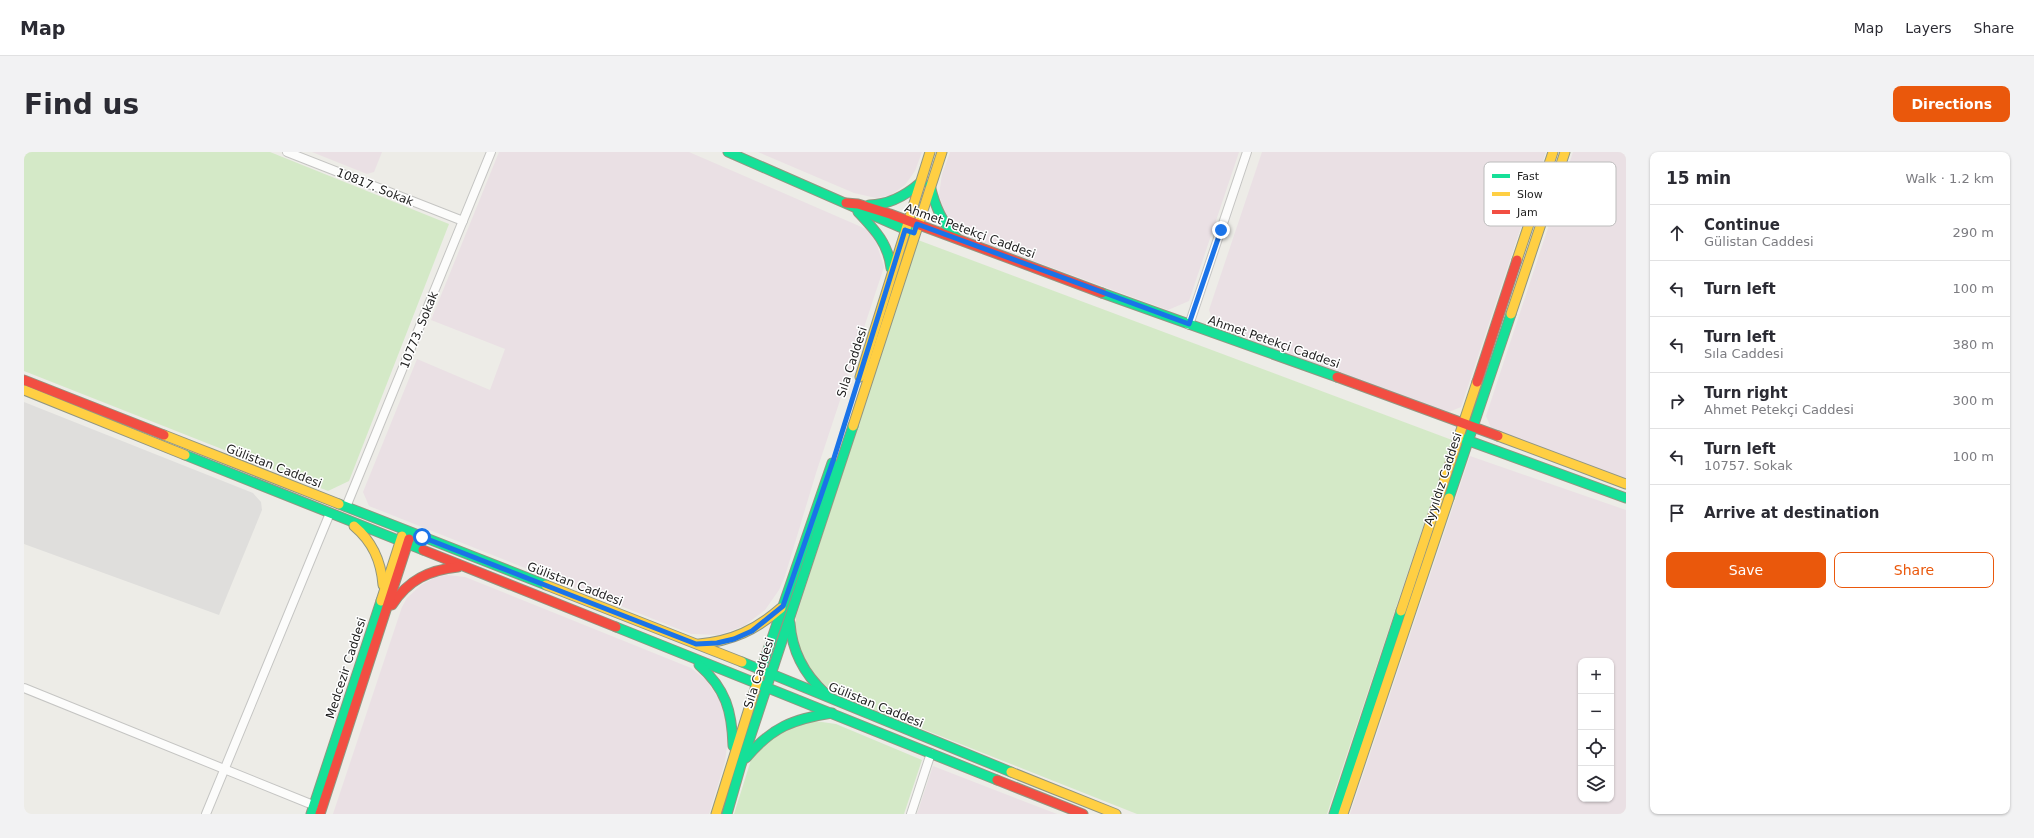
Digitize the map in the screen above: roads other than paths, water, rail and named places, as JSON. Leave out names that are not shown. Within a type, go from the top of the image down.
[{"type":"street","name":"10817. Sokak","points":[[287,152],[462,222]]},
{"type":"street","name":"10773. Sokak","points":[[346,507],[491,152]]},
{"type":"street","name":"Ahmet Petekçi Caddesi","points":[[728,152],[846,203],[916,229],[959,240],[1626,484]]},
{"type":"street","name":"Sıla Caddesi","points":[[726,814],[756,684],[834,458],[930,152]]},
{"type":"street","name":"Sıla Caddesi","points":[[737,762],[767,689],[942,152]]},
{"type":"street","points":[[1189,324],[1247,152]]},
{"type":"street","name":"Ayyıldız Caddesi","points":[[1550,162],[1553,152]]},
{"type":"street","name":"Ayyıldız Caddesi","points":[[1562,162],[1565,152]]},
{"type":"street","points":[[856,206],[888,203],[911,191],[920,182]]},
{"type":"street","points":[[930,185],[940,215],[950,232],[959,240]]},
{"type":"street","points":[[856,206],[877,232],[889,252],[891,275]]},
{"type":"street","name":"Ayyıldız Caddesi","points":[[1334,814],[1529,226]]},
{"type":"street","name":"Ayyıldız Caddesi","points":[[1343,814],[1540,226]]},
{"type":"street","name":"Gülistan Caddesi","points":[[24,380],[772,674],[1116,814]]},
{"type":"street","name":"Gülistan Caddesi","points":[[24,390],[462,567],[767,689],[834,713],[1083,814]]},
{"type":"street","points":[[1458,437],[1626,498]]},
{"type":"street","points":[[206,814],[330,513]]},
{"type":"street","points":[[346,519],[365,535],[375,549],[382,574],[383,593]]},
{"type":"street","name":"Medcezir Caddesi","points":[[317,810],[383,593],[408,531]]},
{"type":"street","name":"Medcezir Caddesi","points":[[317,810],[383,619],[403,543]]},
{"type":"street","points":[[383,619],[395,599],[412,580],[437,569],[462,567]]},
{"type":"street","points":[[696,644],[717,643],[734,639],[752,631],[783,606]]},
{"type":"street","points":[[790,615],[792,637],[801,666],[812,682],[835,700]]},
{"type":"street","points":[[691,658],[709,673],[721,690],[730,707],[737,762],[716,814]]},
{"type":"street","points":[[24,688],[317,810]]},
{"type":"street","points":[[737,762],[770,733],[787,722],[834,713]]},
{"type":"street","points":[[910,814],[931,753]]}]
